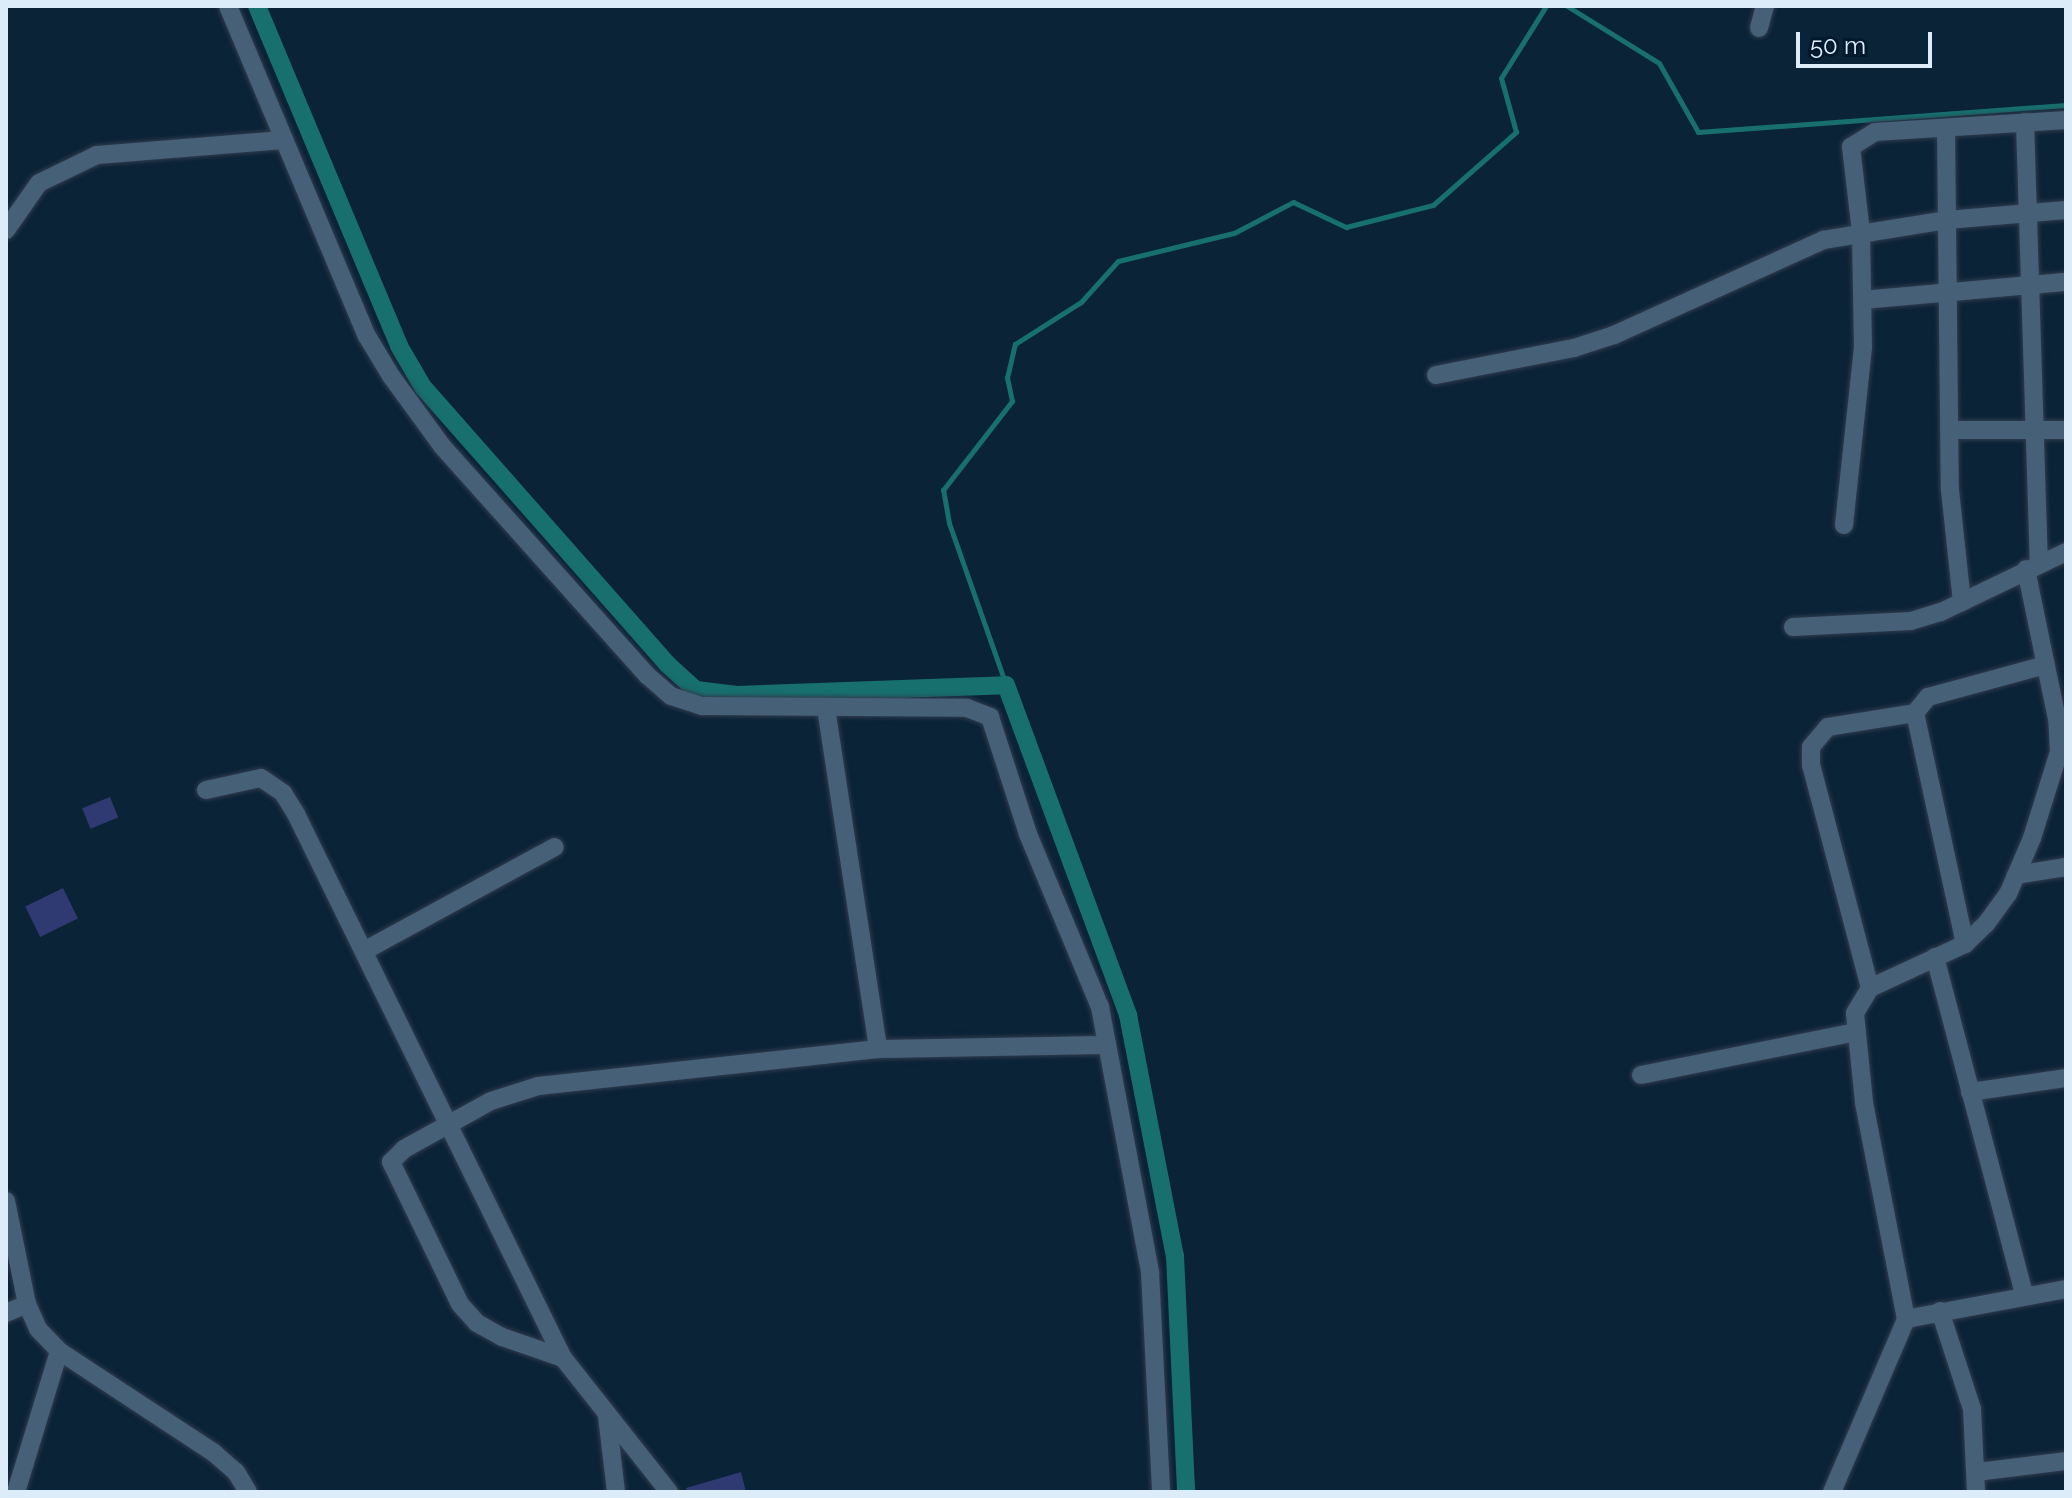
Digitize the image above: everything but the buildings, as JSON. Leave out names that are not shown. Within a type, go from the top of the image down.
[{"type":"street","points":[[228,6],[367,336],[414,412],[648,676],[671,696],[702,706],[967,708],[990,717],[1028,834],[1086,968],[1107,1045],[1150,1272],[1161,1492]]},
{"type":"street","points":[[1759,28],[1765,6]]},
{"type":"street","points":[[1844,525],[1863,300],[1861,232],[1851,155],[1855,141],[1875,132],[2066,120]]},
{"type":"street","points":[[1832,1492],[1906,1319],[1864,1102],[1857,1004],[1870,988],[1965,944],[1994,914],[2016,875],[2061,771],[2057,719],[2046,665],[2033,566],[2036,431],[2025,122]]},
{"type":"street","points":[[1946,128],[1952,545],[1962,602]]},
{"type":"street","points":[[6,230],[39,183],[97,155],[283,140]]},
{"type":"street","points":[[1436,375],[1574,348],[1614,335],[1788,253],[1861,232],[1947,220],[2066,210]]},
{"type":"street","points":[[1863,300],[2066,282]]},
{"type":"street","points":[[1949,430],[2066,430]]},
{"type":"street","points":[[1793,627],[1911,621],[1962,602],[2066,552]]},
{"type":"street","points":[[1870,988],[1811,765],[1811,747],[1828,727],[1915,713],[1928,697],[2046,665]]},
{"type":"street","points":[[826,708],[878,1049]]},
{"type":"street","points":[[1915,713],[1965,944]]},
{"type":"street","points":[[206,790],[251,777],[271,782],[283,793],[364,951],[563,1358],[669,1492]]},
{"type":"street","points":[[364,951],[555,847]]},
{"type":"street","points":[[2016,875],[2066,867]]},
{"type":"street","points":[[1935,957],[2024,1295]]},
{"type":"street","points":[[1641,1075],[1857,1032]]},
{"type":"street","points":[[563,1358],[477,1323],[460,1304],[424,1240],[391,1162],[491,1101],[538,1086],[878,1049],[1107,1045]]},
{"type":"street","points":[[1970,1092],[2066,1078]]},
{"type":"street","points":[[6,1201],[27,1304],[38,1329],[59,1351],[214,1453],[236,1472],[248,1492]]},
{"type":"street","points":[[1906,1319],[2066,1289]]},
{"type":"street","points":[[6,1313],[27,1304]]},
{"type":"street","points":[[1940,1311],[1972,1409],[1976,1492]]},
{"type":"street","points":[[16,1492],[59,1351]]},
{"type":"street","points":[[607,1416],[616,1492]]},
{"type":"street","points":[[1977,1472],[2066,1461]]},
{"type":"waterway","points":[[257,6],[399,346],[423,387],[667,664],[696,690],[737,695],[1006,685],[1128,1015],[1175,1256],[1186,1492]]},
{"type":"waterway","points":[[1006,685],[949,523],[943,490],[1012,401],[1007,378],[1015,344],[1081,302],[1118,261],[1234,233],[1293,202],[1346,227],[1433,205],[1516,132],[1501,78],[1546,6]]},
{"type":"waterway","points":[[1567,6],[1659,63],[1698,132],[2066,105]]}]
